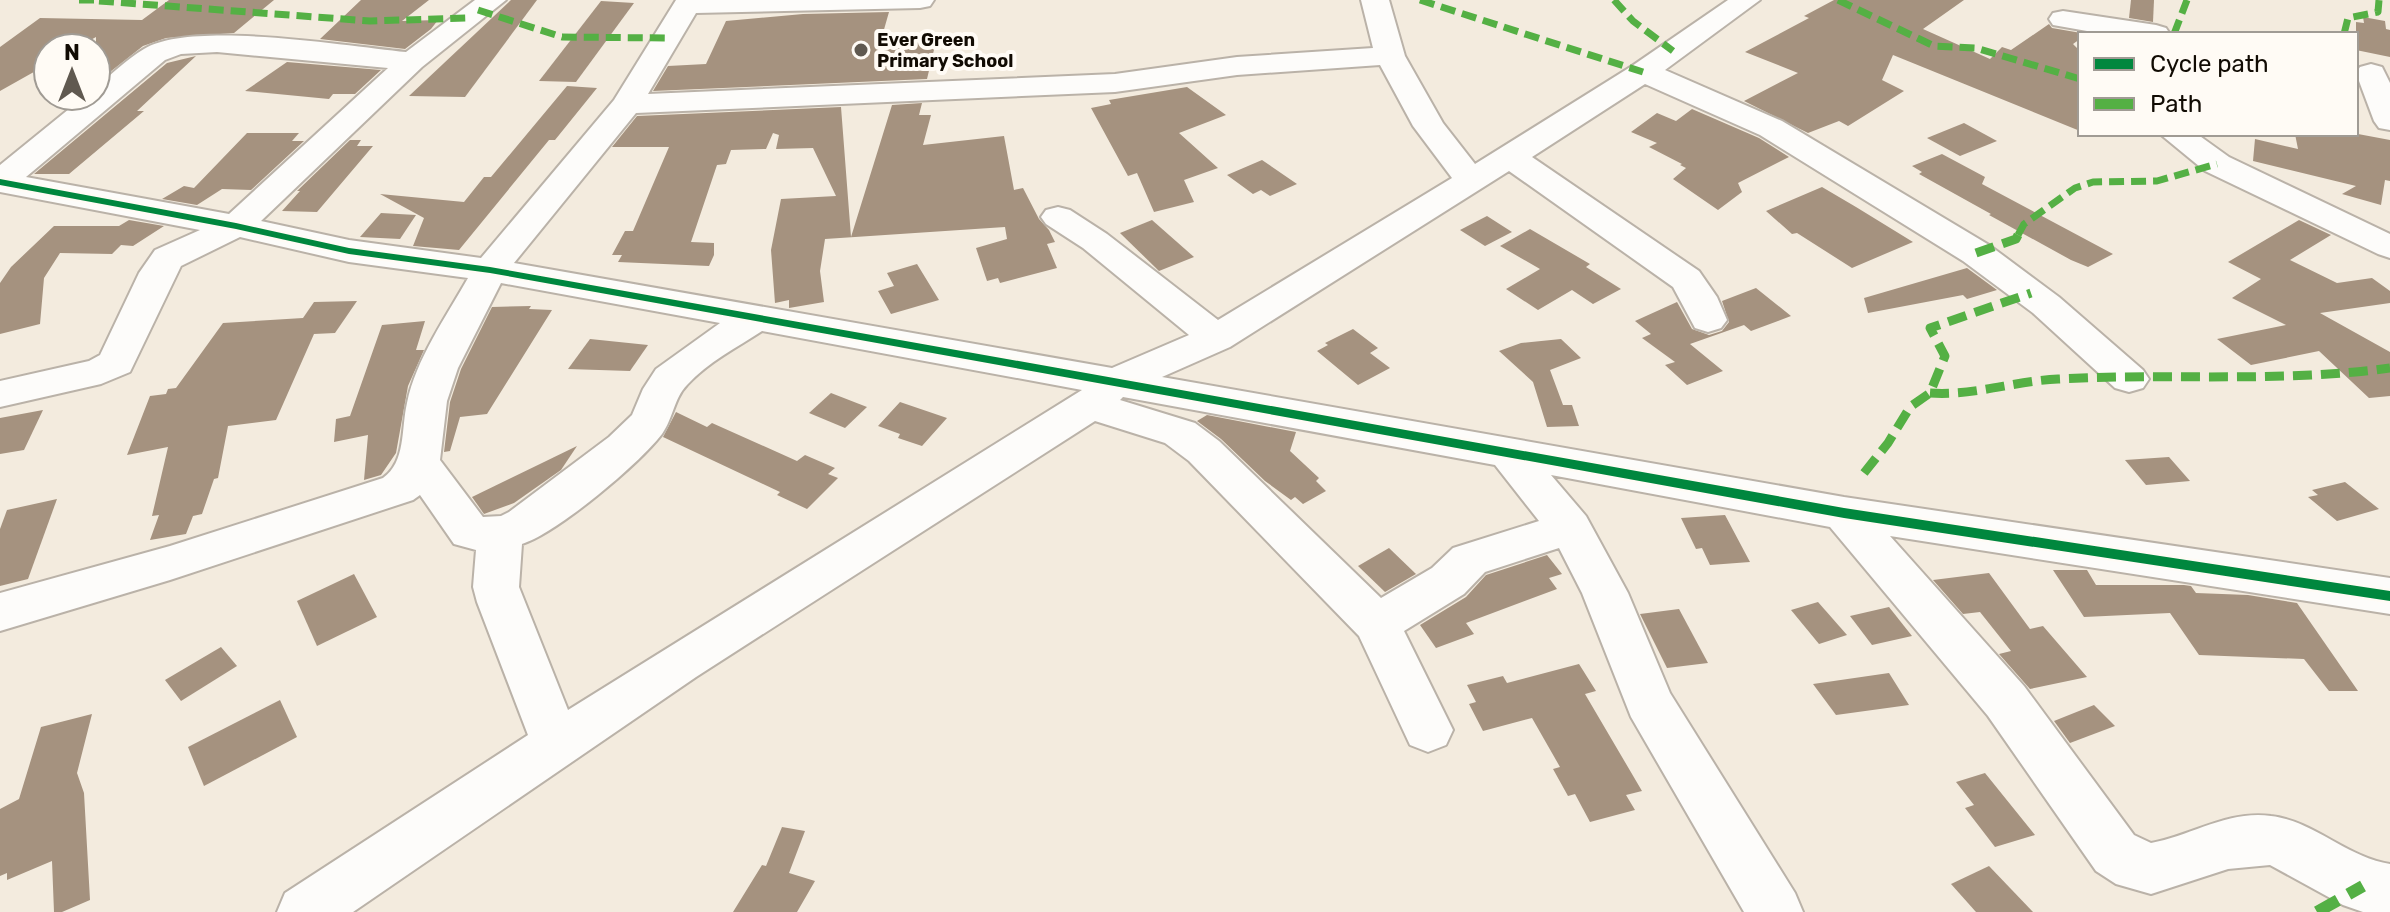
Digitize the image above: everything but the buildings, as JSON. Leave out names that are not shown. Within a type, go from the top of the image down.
[{"type":"street","points":[[0,394],[101,371],[116,363],[162,264],[168,258],[236,226],[412,61],[492,0]]},
{"type":"street","points":[[0,612],[170,563],[398,489],[408,482],[419,462],[427,401],[438,368],[490,270],[627,104],[689,2],[920,0]]},
{"type":"street","points":[[1375,0],[1390,56],[1429,126],[1470,179]]},
{"type":"street","points":[[305,912],[679,663],[1102,394],[1216,338],[1510,157],[1643,72],[1746,0]]},
{"type":"street","points":[[2039,0],[2071,28],[2128,32]]},
{"type":"street","points":[[412,61],[217,43],[166,49],[155,54],[0,182],[236,226],[349,251],[490,270],[755,318],[1102,394],[1675,480],[1844,513],[2390,596]]},
{"type":"street","points":[[627,104],[1115,83],[1251,64],[1390,56]]},
{"type":"street","points":[[1643,72],[1771,128],[1976,253],[2046,305],[2129,379]]},
{"type":"street","points":[[2372,73],[2390,121]]},
{"type":"street","points":[[2179,136],[2217,164],[2390,247]]},
{"type":"street","points":[[1510,157],[1686,279],[1699,297],[1708,320]]},
{"type":"street","points":[[1058,217],[1095,241],[1216,338]]},
{"type":"street","points":[[419,462],[470,532],[500,533],[517,529],[609,461],[649,422],[670,378],[755,318]]},
{"type":"street","points":[[1102,394],[1180,433],[1196,445],[1377,624],[1428,730]]},
{"type":"street","points":[[1509,454],[1570,528],[1605,593],[1649,702],[1775,912]]},
{"type":"street","points":[[1844,513],[2006,701],[2115,853],[2126,861],[2143,868],[2159,867],[2241,840],[2270,839],[2284,843],[2363,886],[2390,890]]},
{"type":"street","points":[[1377,624],[1448,581],[1469,560],[1570,528]]},
{"type":"street","points":[[500,533],[496,587],[500,602],[557,744]]},
{"type":"marked path","points":[[79,0],[103,0]]},
{"type":"marked path","points":[[1420,0],[1643,72]]},
{"type":"marked path","points":[[1614,0],[1633,21],[1673,51]]},
{"type":"marked path","points":[[1838,0],[1934,46],[1976,48],[2078,78]]},
{"type":"marked path","points":[[2175,32],[2187,0]]},
{"type":"marked path","points":[[2344,32],[2348,18],[2378,12],[2379,0]]},
{"type":"marked path","points":[[99,1],[370,21],[467,18]]},
{"type":"marked path","points":[[478,10],[562,37],[667,38]]},
{"type":"marked path","points":[[1976,253],[2016,239],[2024,224],[2075,188],[2093,182],[2157,181],[2217,164]]},
{"type":"marked path","points":[[1864,473],[1888,443],[1910,407],[1930,393],[1945,356],[1930,328],[2031,293]]},
{"type":"marked path","points":[[1930,393],[1959,395],[2055,379],[2337,375],[2390,368]]},
{"type":"marked path","points":[[2317,912],[2363,886]]},
{"type":"cycle path","points":[[0,182],[236,226],[349,251],[490,270],[1844,513],[2390,596]]},
{"type":"place","name":"Ever Green Primary School","points":[[861,50]]}]
